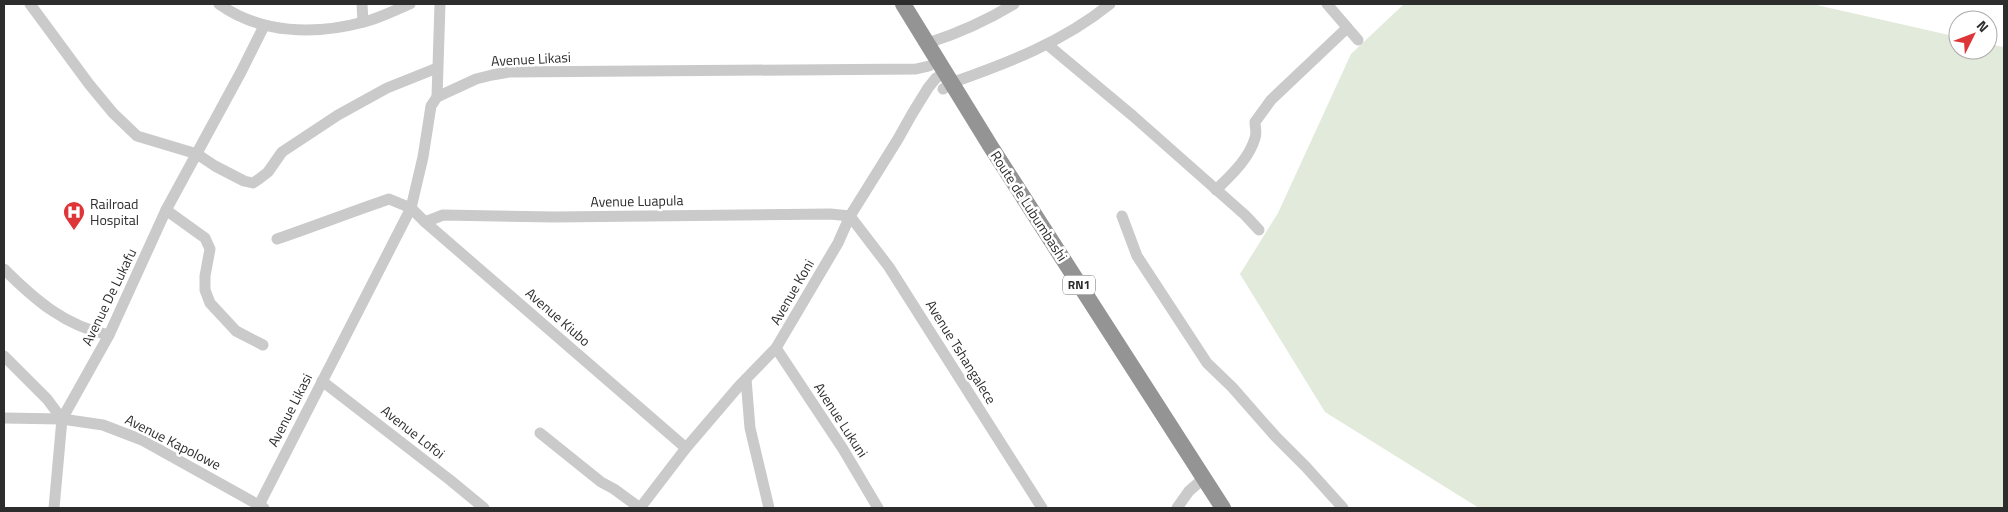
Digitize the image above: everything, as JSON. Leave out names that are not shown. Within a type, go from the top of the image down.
[{"type":"highway","name":"Route de Lubumbashi","points":[[892,4],[1199,483],[1211,508]]},
{"type":"highway","name":"Route de Lubumbashi","points":[[903,4],[928,43],[941,78]]},
{"type":"highway","name":"Route de Lubumbashi","points":[[1199,483],[1223,508]]},
{"type":"street","points":[[30,4],[88,84],[113,113],[137,136],[197,154],[215,166],[244,181],[253,183],[268,172],[282,152],[338,115],[387,88],[438,68]]},
{"type":"street","points":[[219,4],[238,16],[264,26],[298,30],[363,22],[410,4]]},
{"type":"street","points":[[362,4],[363,22]]},
{"type":"street","points":[[436,97],[440,4]]},
{"type":"street","points":[[928,43],[956,34],[987,20],[1014,4]]},
{"type":"street","name":"Avenue Likasi","points":[[261,506],[322,381],[411,208],[423,157],[431,106],[436,97],[476,79],[492,74],[509,72],[916,69],[941,78],[1017,59],[1048,45],[1090,20],[1110,4]]},
{"type":"street","points":[[1327,4],[1358,40]]},
{"type":"street","name":"Avenue De Lukafu","points":[[62,419],[109,335],[166,210],[264,26]]},
{"type":"street","points":[[1216,190],[1237,170],[1244,159],[1256,137],[1255,122],[1271,100],[1347,28]]},
{"type":"street","points":[[1048,45],[1245,214],[1259,230]]},
{"type":"street","name":"Avenue Koni","points":[[648,506],[686,448],[776,348],[838,243],[850,216],[928,88],[941,78]]},
{"type":"street","points":[[276,239],[323,224],[362,207],[390,199],[411,208]]},
{"type":"street","name":"Avenue Kiubo","points":[[411,208],[686,448]]},
{"type":"street","points":[[166,210],[205,238],[210,249],[205,276],[205,290],[210,303],[236,332],[264,345]]},
{"type":"street","name":"Avenue Luapula","points":[[425,222],[444,215],[544,217],[830,214],[850,216]]},
{"type":"street","name":"Avenue Tshangalece","points":[[850,216],[889,267],[1042,508]]},
{"type":"street","points":[[1122,216],[1137,256],[1207,363],[1232,387],[1343,508]]},
{"type":"street","points":[[4,270],[52,311],[75,325],[109,335]]},
{"type":"street","name":"Avenue Lukuni","points":[[776,348],[843,449],[878,508]]},
{"type":"street","points":[[4,356],[47,400],[62,419],[54,508]]},
{"type":"street","name":"Avenue Lofoi","points":[[322,381],[484,508]]},
{"type":"street","points":[[743,383],[750,428],[769,508]]},
{"type":"street","name":"Avenue Kapolowe","points":[[4,418],[62,419],[103,425],[142,440],[261,506]]},
{"type":"street","points":[[540,433],[601,482],[648,506]]},
{"type":"street","points":[[1177,508],[1199,483]]},
{"type":"green space","points":[[1404,4],[1812,4],[1948,35],[1948,60],[1998,60],[1998,46],[2004,47],[2004,508],[1479,508],[1325,412],[1240,274],[1278,213],[1351,54]]},
{"type":"place","name":"Railroad Hospital","points":[[74,231]]}]
